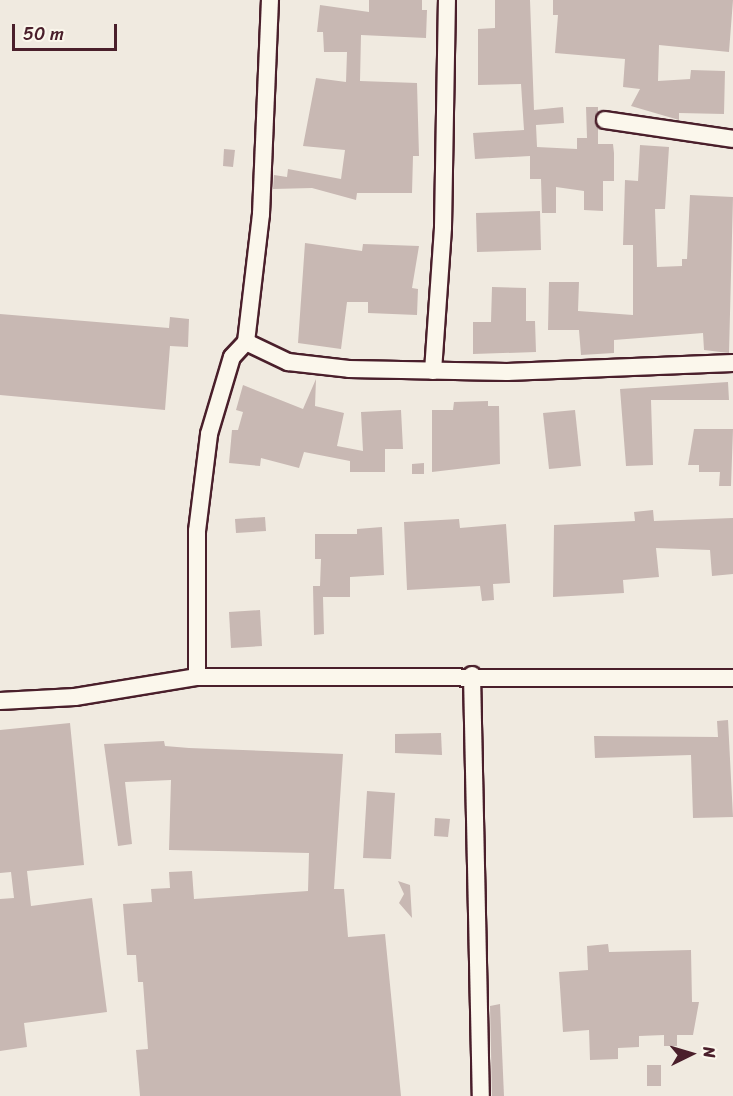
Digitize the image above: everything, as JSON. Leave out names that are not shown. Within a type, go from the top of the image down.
[{"type":"street","points":[[196,677],[197,531],[209,434],[232,357],[246,342],[261,214],[270,0]]},
{"type":"street","points":[[433,370],[443,227],[447,0]]},
{"type":"street","points":[[605,120],[733,139]]},
{"type":"street","points":[[246,342],[288,362],[433,370],[607,371],[733,363]]},
{"type":"street","points":[[472,675],[481,1096]]},
{"type":"street","points":[[0,701],[75,697],[196,677],[472,675],[733,678]]},
{"type":"building","points":[[369,0],[422,0],[422,10],[427,10],[426,38],[361,35],[360,81],[417,83],[419,156],[413,156],[412,193],[357,193],[356,200],[312,188],[273,189],[274,175],[287,177],[288,169],[341,179],[345,150],[303,146],[316,78],[346,82],[347,52],[324,52],[323,32],[317,32],[320,5],[369,12]]},
{"type":"building","points":[[495,0],[530,0],[534,110],[563,107],[564,123],[536,125],[537,147],[577,149],[577,138],[587,138],[586,107],[598,107],[598,144],[613,144],[614,153],[614,181],[603,181],[603,211],[584,210],[584,191],[556,187],[556,213],[542,213],[541,179],[530,179],[530,156],[475,159],[473,133],[524,130],[521,84],[478,85],[478,29],[495,28]]},
{"type":"building","points":[[553,0],[733,0],[729,52],[659,45],[658,81],[690,79],[691,70],[725,71],[724,114],[679,113],[679,120],[631,106],[640,89],[623,87],[625,59],[555,53],[558,15],[553,15]]},
{"type":"building","points":[[640,145],[669,147],[665,209],[655,209],[657,267],[682,266],[682,259],[687,259],[690,195],[733,197],[729,353],[704,350],[703,333],[614,340],[614,353],[581,355],[579,330],[548,330],[549,282],[579,282],[578,311],[633,315],[633,245],[623,245],[625,180],[638,181]]},
{"type":"building","points":[[224,149],[235,150],[233,167],[223,166]]},
{"type":"building","points":[[540,211],[541,250],[477,252],[476,213]]},
{"type":"building","points":[[305,243],[362,251],[363,244],[419,246],[412,288],[418,289],[417,315],[368,313],[368,302],[347,302],[341,349],[298,343]]},
{"type":"building","points":[[492,287],[526,288],[526,321],[535,321],[536,352],[473,354],[473,322],[491,322]]},
{"type":"building","points":[[0,314],[169,328],[170,317],[189,319],[188,347],[170,346],[165,410],[0,395]]},
{"type":"building","points":[[316,379],[315,406],[344,413],[337,446],[363,451],[361,412],[401,410],[403,449],[385,449],[385,472],[350,472],[350,461],[304,452],[299,468],[261,458],[260,466],[229,463],[232,430],[238,430],[243,412],[236,410],[243,385],[303,409]]},
{"type":"building","points":[[728,382],[729,400],[651,400],[653,465],[626,466],[620,389]]},
{"type":"building","points":[[488,401],[488,406],[499,406],[500,464],[432,472],[432,410],[453,410],[454,402]]},
{"type":"building","points":[[575,410],[581,466],[549,469],[543,413]]},
{"type":"building","points":[[694,429],[733,429],[731,486],[719,486],[720,472],[699,472],[699,465],[688,465]]},
{"type":"building","points":[[424,463],[424,474],[412,474],[412,464]]},
{"type":"building","points":[[653,510],[654,521],[733,518],[733,574],[712,576],[710,550],[656,548],[659,577],[623,580],[624,593],[553,597],[554,525],[635,521],[634,512]]},
{"type":"building","points":[[265,517],[266,531],[236,533],[235,519]]},
{"type":"building","points":[[459,519],[460,528],[506,524],[510,583],[493,584],[494,600],[482,601],[480,586],[407,590],[404,522]]},
{"type":"building","points":[[382,527],[384,575],[350,577],[350,597],[323,597],[324,634],[314,635],[313,586],[320,586],[321,559],[315,559],[315,534],[357,534],[357,529]]},
{"type":"building","points":[[260,610],[262,646],[231,648],[229,612]]},
{"type":"building","points":[[728,720],[733,817],[693,818],[691,755],[595,758],[594,736],[718,737],[717,721]]},
{"type":"building","points":[[70,723],[84,865],[27,871],[31,906],[92,898],[107,1012],[24,1023],[27,1047],[0,1051],[0,899],[14,898],[11,872],[0,873],[0,730]]},
{"type":"building","points":[[441,733],[442,755],[395,753],[395,734]]},
{"type":"building","points":[[164,741],[165,746],[189,748],[343,754],[334,889],[344,889],[348,937],[385,934],[401,1096],[140,1096],[136,1050],[148,1049],[143,982],[138,982],[136,955],[127,955],[123,904],[152,902],[151,889],[170,888],[169,872],[192,871],[194,899],[308,891],[309,853],[169,850],[171,780],[125,782],[132,844],[118,846],[104,744]]},
{"type":"building","points":[[367,791],[395,793],[391,859],[363,858]]},
{"type":"building","points":[[435,818],[450,819],[448,837],[434,836]]},
{"type":"building","points":[[398,881],[410,885],[412,918],[399,903],[404,894]]},
{"type":"building","points":[[608,944],[609,952],[691,950],[692,1002],[699,1002],[693,1035],[677,1035],[677,1046],[664,1046],[664,1035],[639,1036],[639,1047],[618,1048],[618,1059],[590,1060],[589,1030],[563,1032],[559,972],[588,970],[587,946]]},
{"type":"building","points":[[500,1004],[504,1096],[492,1096],[490,1006]]},
{"type":"building","points":[[647,1065],[661,1065],[661,1086],[647,1086]]}]
